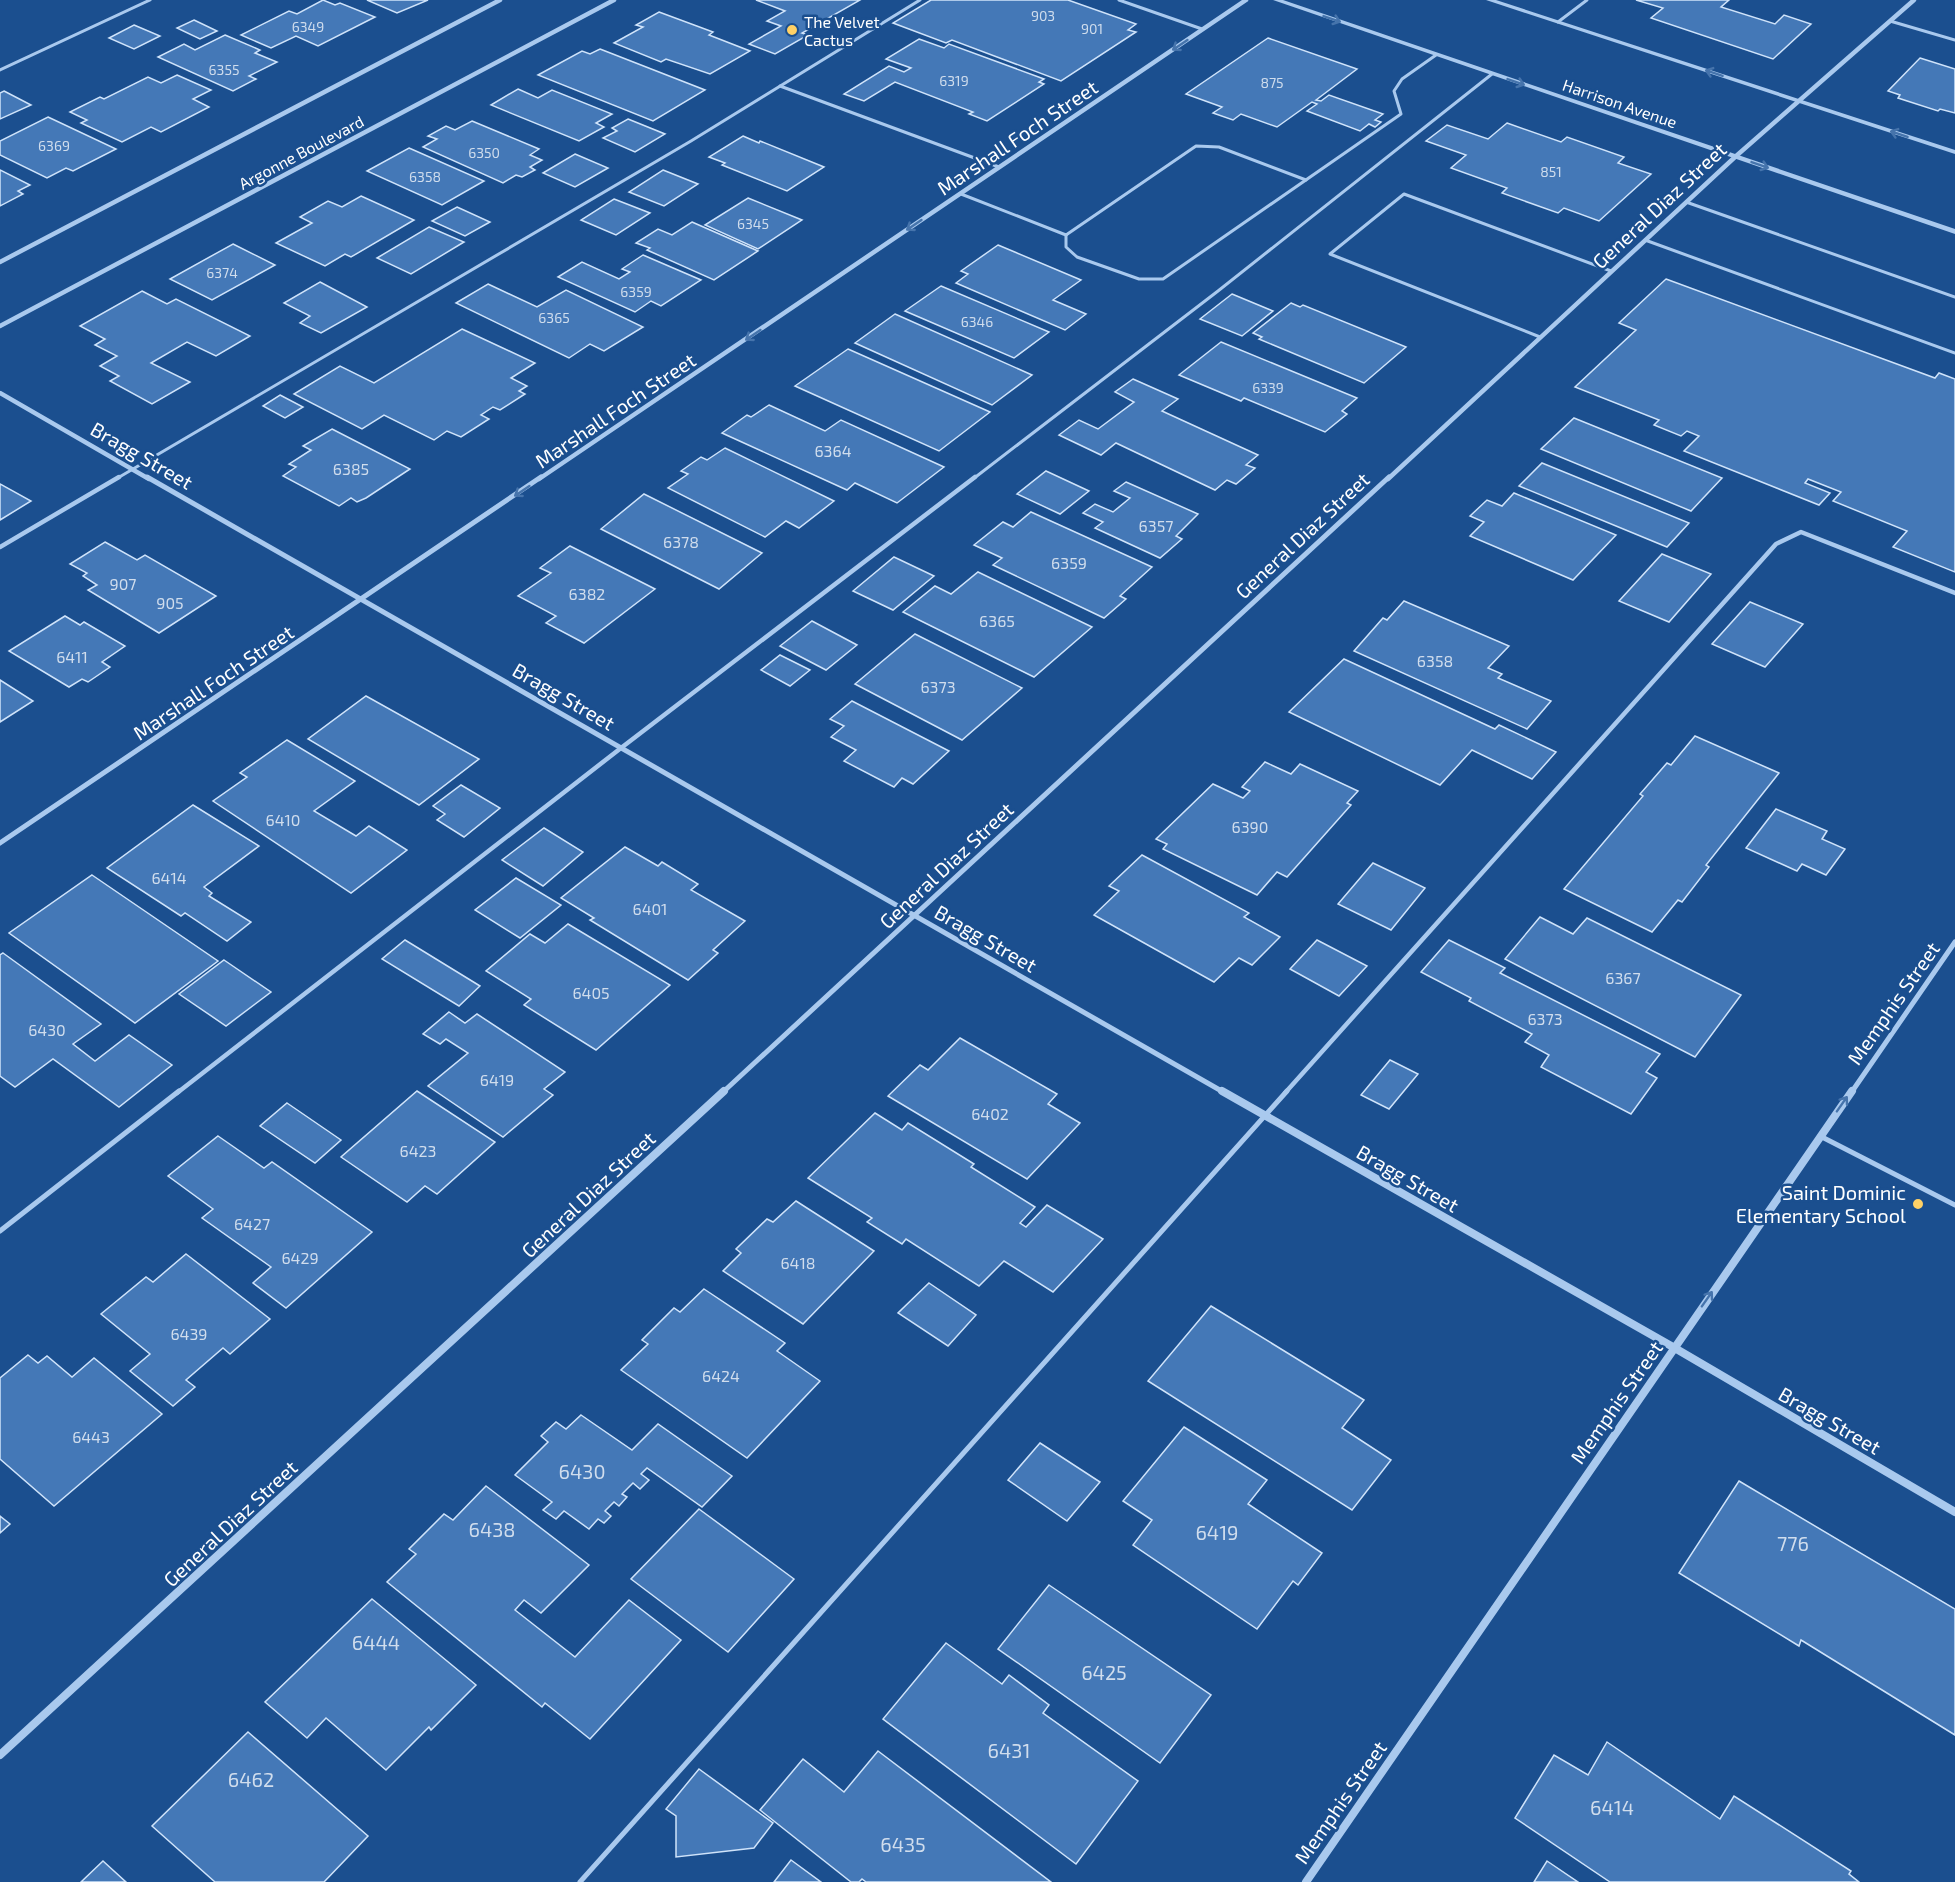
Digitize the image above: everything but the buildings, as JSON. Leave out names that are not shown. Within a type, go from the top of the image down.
[{"type":"street","points":[[0,262],[500,0]]},
{"type":"street","name":"Argonne Boulevard","points":[[0,326],[614,0]]},
{"type":"street","name":"Marshall Foch Street","points":[[0,843],[1246,0]]},
{"type":"street","name":"Harrison Avenue","points":[[1276,0],[1955,232]]},
{"type":"street","points":[[1489,0],[1955,152]]},
{"type":"street","name":"General Diaz Street","points":[[0,1755],[914,917],[1735,157],[1914,0]]},
{"type":"street","name":"Bragg Street","points":[[0,393],[363,599],[914,917],[1674,1347],[1955,1512]]},
{"type":"street","name":"Memphis Street","points":[[1305,1882],[1955,942]]},
{"type":"lane","points":[[0,70],[150,0]]},
{"type":"lane","points":[[0,547],[660,159],[920,0]]},
{"type":"lane","points":[[1119,0],[1202,30]]},
{"type":"lane","points":[[1558,22],[1587,0]]},
{"type":"lane","points":[[1890,21],[1955,40]]},
{"type":"lane","points":[[1066,235],[1066,247],[1077,257],[1138,279],[1163,279],[1401,114],[1394,91],[1402,79],[1436,55]]},
{"type":"lane","points":[[0,1231],[621,748],[1218,291],[1492,74]]},
{"type":"lane","points":[[780,86],[999,167]]},
{"type":"lane","points":[[1066,235],[1196,146],[1219,147],[1306,180]]},
{"type":"lane","points":[[961,194],[1066,235]]},
{"type":"lane","points":[[1540,337],[1330,254],[1404,194],[1611,272]]},
{"type":"lane","points":[[1686,202],[1955,297]]},
{"type":"lane","points":[[1645,240],[1955,353]]},
{"type":"lane","points":[[580,1882],[1776,544],[1801,532],[1955,593]]},
{"type":"lane","points":[[1820,1136],[1955,1205]]},
{"type":"place","name":"The Velvet Cactus","points":[[792,30]]},
{"type":"place","name":"Saint Dominic Elementary School","points":[[1918,1204]]}]
